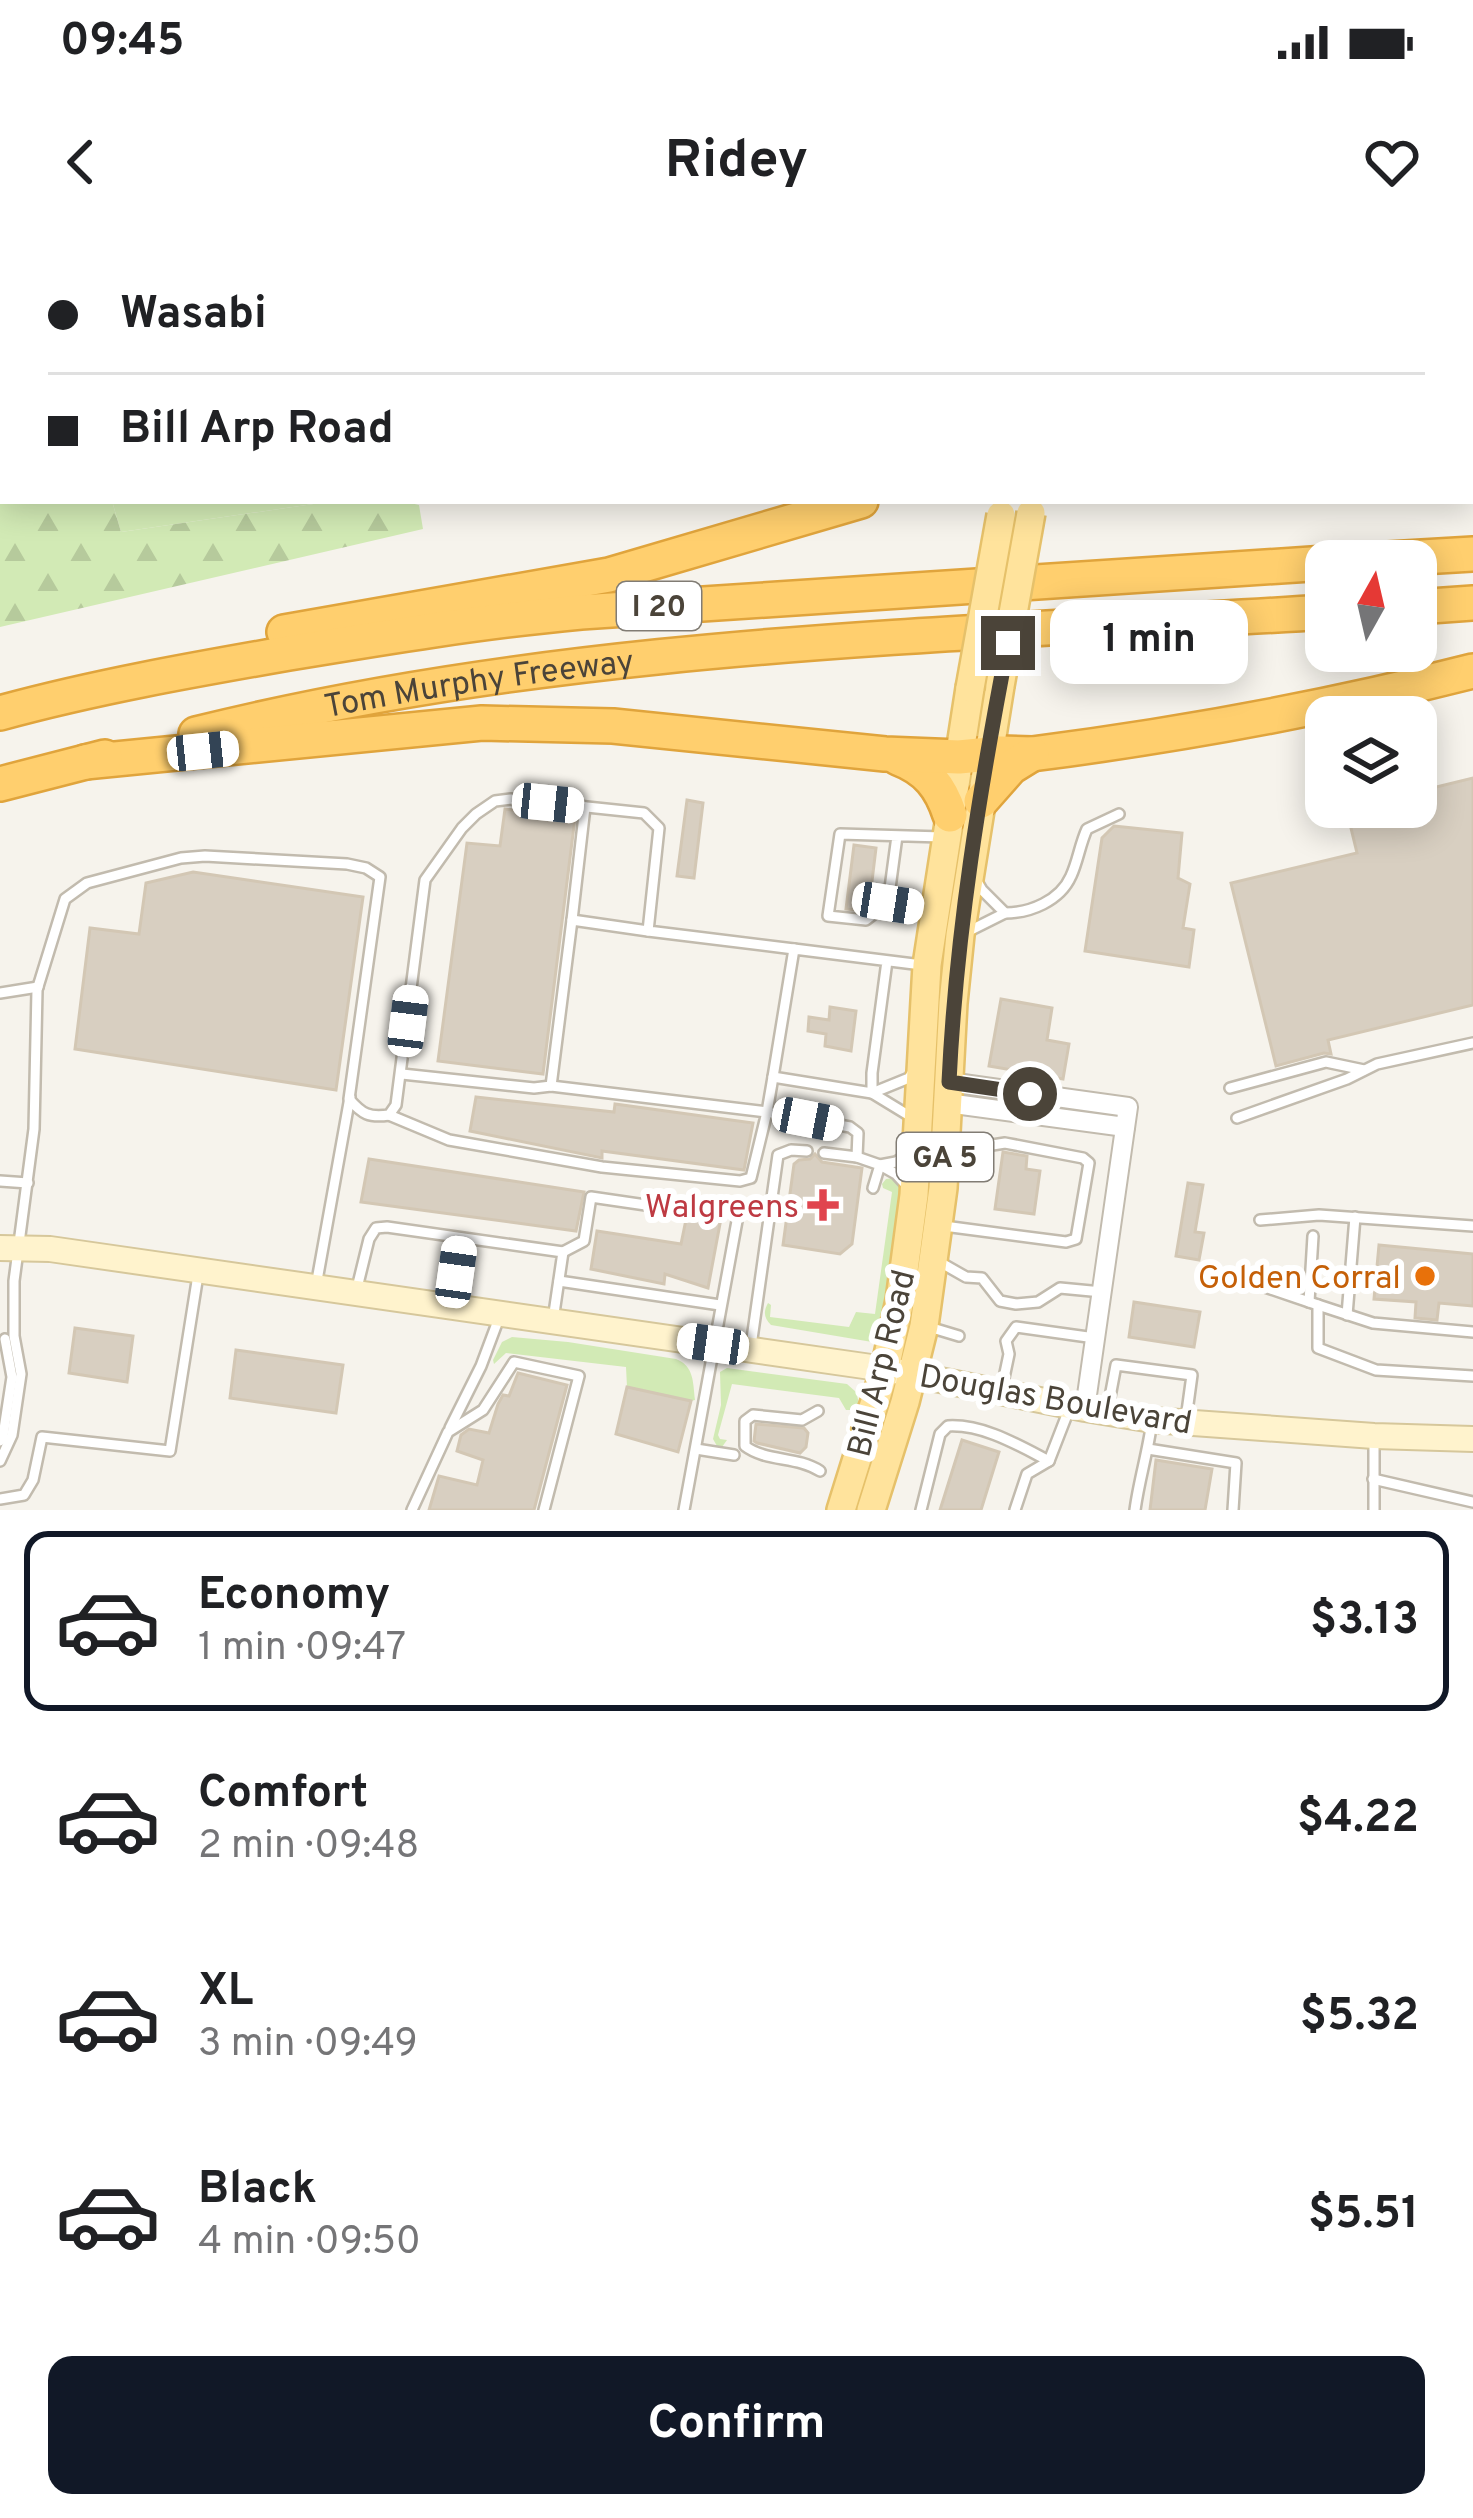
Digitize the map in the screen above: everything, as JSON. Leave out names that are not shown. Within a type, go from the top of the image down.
[{"type":"highway","points":[[40,702],[98,676],[158,659],[380,613],[609,575],[851,504]]},
{"type":"highway","points":[[1437,556],[1473,554]]},
{"type":"highway","name":"Tom Murphy Freeway","points":[[0,713],[220,665],[503,619],[1305,564]]},
{"type":"highway","points":[[1437,606],[1473,603]]},
{"type":"highway","name":"Tom Murphy Freeway","points":[[0,784],[307,710],[536,670],[918,637],[1305,613]]},
{"type":"highway","points":[[85,762],[482,723],[613,726],[885,754],[1031,754],[1297,711],[1473,670]]},
{"type":"highway","points":[[885,754],[929,776],[943,795],[948,826]]},
{"type":"highway","points":[[981,801],[1011,767],[1031,754]]},
{"type":"main road","name":"Bill Arp Road","points":[[871,1510],[899,1371],[934,910],[948,826],[1000,686],[1019,506]]},
{"type":"main road","name":"Bill Arp Road","points":[[841,1510],[899,1371],[924,1325],[939,1226],[952,1003],[981,801],[970,688],[1019,506]]},
{"type":"main road","name":"Douglas Boulevard","points":[[10,1248],[50,1249],[899,1371],[1152,1420],[1473,1439]]},
{"type":"street","points":[[948,1093],[1126,1117],[1088,1409]]},
{"type":"lane","points":[[388,1115],[395,1105],[401,1074],[425,880],[462,828],[495,801],[644,813],[659,828],[648,931]]},
{"type":"lane","points":[[551,1086],[586,807]]},
{"type":"lane","points":[[960,935],[1005,913],[1022,913],[1048,902],[1070,880],[1087,829],[1119,814]]},
{"type":"lane","points":[[898,836],[888,903],[866,920],[828,916],[839,834],[898,836],[948,826]]},
{"type":"lane","points":[[0,1441],[12,1377],[6,1338],[14,1281],[10,1248],[28,1183],[34,1129],[38,988],[64,899],[87,884],[181,858],[206,856],[347,864],[380,877],[350,1096],[316,1286]]},
{"type":"lane","points":[[970,871],[1005,913]]},
{"type":"lane","points":[[888,903],[934,910]]},
{"type":"lane","points":[[572,920],[927,965]]},
{"type":"lane","points":[[350,1096],[361,1113],[388,1115],[449,1140],[602,1167],[740,1181],[752,1178],[794,949]]},
{"type":"lane","points":[[872,1093],[887,961]]},
{"type":"lane","points":[[0,993],[38,988]]},
{"type":"lane","points":[[1237,1118],[1377,1064],[1473,1043]]},
{"type":"lane","points":[[872,1093],[909,1078],[921,1061]]},
{"type":"lane","points":[[1230,1088],[1326,1062],[1364,1070]]},
{"type":"lane","points":[[401,1074],[551,1086],[850,1127],[858,1133],[857,1157]]},
{"type":"lane","points":[[773,1077],[872,1093],[906,1112],[917,1133],[912,1151],[896,1162],[880,1165]]},
{"type":"lane","points":[[939,1226],[1066,1242],[1076,1239],[1089,1162],[1005,1143],[945,1151]]},
{"type":"lane","points":[[751,1349],[778,1155],[807,1151]]},
{"type":"lane","points":[[824,1153],[880,1165],[896,1174],[914,1195]]},
{"type":"lane","points":[[873,1188],[880,1165]]},
{"type":"lane","points":[[0,1180],[28,1183]]},
{"type":"lane","points":[[356,1292],[376,1228],[563,1252],[584,1240],[591,1197],[673,1209]]},
{"type":"lane","points":[[1260,1220],[1319,1215],[1473,1226]]},
{"type":"lane","points":[[1347,1315],[1355,1217]]},
{"type":"lane","points":[[684,1510],[737,1221]]},
{"type":"lane","points":[[1313,1235],[1318,1348],[1376,1370],[1473,1376]]},
{"type":"lane","points":[[451,1306],[461,1238]]},
{"type":"lane","points":[[554,1321],[563,1252]]},
{"type":"lane","points":[[934,1259],[966,1277]]},
{"type":"lane","points":[[0,1499],[24,1495],[33,1480],[42,1437],[170,1451],[199,1270]]},
{"type":"lane","points":[[929,1288],[966,1277],[982,1278],[1000,1301],[1016,1304],[1038,1302],[1060,1288],[1102,1292]]},
{"type":"lane","points":[[559,1281],[720,1305]]},
{"type":"lane","points":[[1262,1286],[1373,1323],[1473,1333]]},
{"type":"lane","points":[[412,1510],[501,1313]]},
{"type":"lane","points":[[924,1325],[959,1336]]},
{"type":"lane","points":[[1001,1392],[1009,1354],[1001,1341],[1016,1327],[1095,1337]]},
{"type":"lane","points":[[0,1461],[12,1435],[21,1374],[6,1338]]},
{"type":"lane","points":[[448,1432],[483,1410],[514,1362],[579,1376],[544,1510]]},
{"type":"lane","points":[[1070,1363],[1091,1366]]},
{"type":"lane","points":[[1016,1510],[1027,1474],[1049,1461],[1116,1365],[1192,1376],[1186,1423]]},
{"type":"lane","points":[[818,1411],[802,1420],[753,1415],[746,1421],[745,1445],[753,1452],[807,1463],[820,1471]]},
{"type":"lane","points":[[1135,1510],[1152,1420]]},
{"type":"lane","points":[[921,1510],[940,1434],[948,1426],[964,1425],[1049,1461]]},
{"type":"lane","points":[[1374,1436],[1375,1510]]},
{"type":"lane","points":[[696,1449],[734,1455]]},
{"type":"lane","points":[[1148,1449],[1236,1463],[1233,1510]]},
{"type":"lane","points":[[1373,1479],[1473,1502]]},
{"type":"green space","points":[[0,504],[113,504],[121,532],[313,504],[419,505],[423,529],[0,627]]},
{"type":"green space","points":[[113,504],[313,504],[121,532]]},
{"type":"green space","points":[[894,1178],[901,1188],[883,1330],[872,1342],[771,1325],[765,1315],[768,1303],[770,1317],[849,1327],[856,1312],[875,1314],[892,1192],[882,1184]]},
{"type":"green space","points":[[512,1337],[676,1359],[689,1370],[695,1400],[627,1387],[626,1367],[506,1353],[494,1364],[502,1342]]},
{"type":"green space","points":[[727,1368],[847,1384],[856,1392],[861,1410],[846,1410],[839,1398],[732,1384],[718,1435],[727,1440],[717,1446],[713,1439],[721,1405],[720,1372]]},
{"type":"building","points":[[1473,778],[1473,1005],[1328,1040],[1331,1054],[1276,1066],[1231,883],[1357,853],[1351,828],[1437,828],[1437,787]]},
{"type":"building","points":[[687,800],[703,803],[694,878],[677,876]]},
{"type":"building","points":[[505,809],[575,818],[543,1074],[438,1061],[467,843],[500,846]]},
{"type":"building","points":[[1114,826],[1182,833],[1178,878],[1190,884],[1183,928],[1194,930],[1189,967],[1085,951],[1102,838]]},
{"type":"building","points":[[854,845],[876,848],[869,906],[863,911],[846,909]]},
{"type":"building","points":[[193,872],[363,897],[336,1090],[75,1049],[90,928],[139,934],[146,883]]},
{"type":"building","points":[[1001,999],[1052,1008],[1047,1040],[1069,1044],[1063,1079],[989,1066]]},
{"type":"building","points":[[830,1007],[856,1011],[851,1051],[825,1046],[826,1034],[808,1031],[809,1017],[829,1020]]},
{"type":"building","points":[[476,1097],[614,1112],[615,1104],[753,1123],[744,1170],[602,1151],[602,1158],[470,1131]]},
{"type":"building","points":[[1003,1152],[1027,1156],[1026,1169],[1040,1171],[1034,1214],[995,1209]]},
{"type":"building","name":"Walgreens","points":[[815,1154],[822,1162],[862,1168],[852,1244],[840,1254],[783,1245],[794,1164]]},
{"type":"building","points":[[369,1159],[584,1192],[576,1231],[361,1202]]},
{"type":"building","points":[[1188,1183],[1203,1185],[1195,1232],[1204,1233],[1199,1260],[1176,1256]]},
{"type":"building","points":[[689,1205],[722,1213],[708,1288],[665,1274],[664,1284],[591,1269],[597,1231],[681,1244]]},
{"type":"building","name":"Golden Corral","points":[[1379,1245],[1473,1254],[1473,1306],[1439,1303],[1437,1320],[1415,1318],[1416,1302],[1374,1299]]},
{"type":"building","points":[[1134,1302],[1200,1312],[1194,1347],[1129,1337]]},
{"type":"building","points":[[75,1328],[133,1336],[127,1382],[69,1373]]},
{"type":"building","points":[[236,1350],[343,1365],[336,1413],[230,1398]]},
{"type":"building","points":[[518,1373],[567,1385],[534,1510],[429,1510],[439,1476],[477,1485],[483,1460],[457,1451],[461,1435],[469,1429],[489,1433],[498,1404],[503,1395],[509,1396]]},
{"type":"building","points":[[627,1387],[691,1401],[678,1452],[616,1434]]},
{"type":"building","points":[[756,1424],[804,1428],[806,1447],[800,1453],[757,1443]]},
{"type":"building","points":[[962,1440],[999,1452],[981,1510],[940,1510]]},
{"type":"building","points":[[1156,1460],[1212,1469],[1205,1510],[1150,1510]]},
{"type":"place","name":"Walgreens","points":[[823,1205]]},
{"type":"place","name":"Golden Corral","points":[[1425,1276]]},
{"type":"route","points":[[1008,643],[960,935],[949,1082],[1030,1094]]}]
